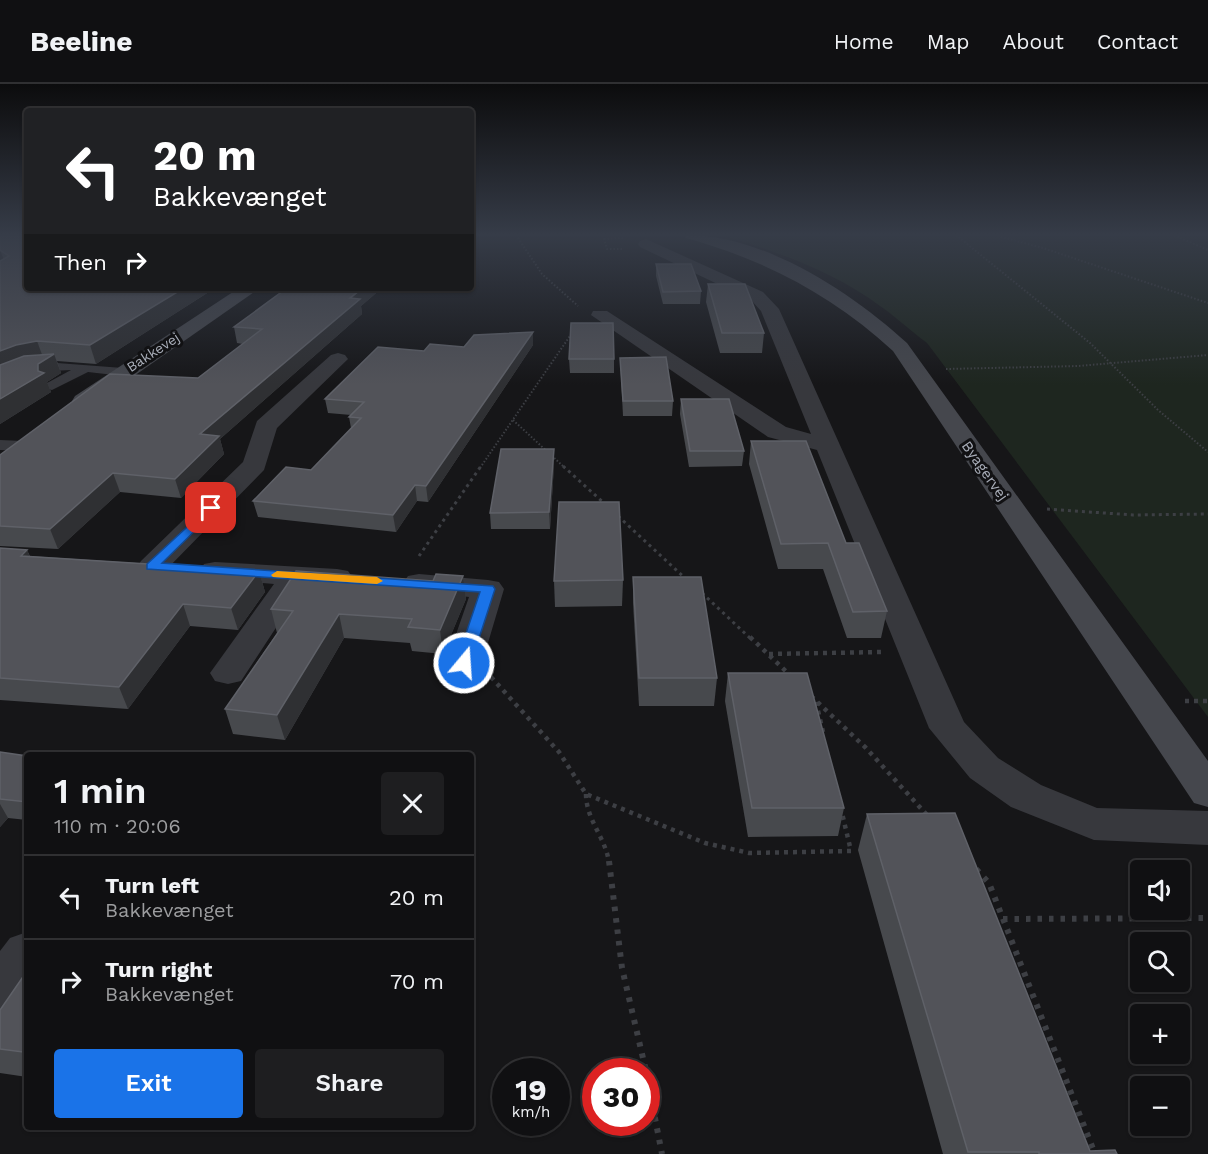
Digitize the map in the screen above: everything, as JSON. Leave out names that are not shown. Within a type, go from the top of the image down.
[{"type":"street","points":[[733,285],[757,296],[770,309],[948,728],[984,768],[1026,796],[1094,824],[1208,828]]},
{"type":"street","name":"Byagervej","points":[[818,285],[849,302],[900,347],[1208,792]]},
{"type":"street","name":"Bakkevej","points":[[68,412],[123,372],[246,291]]},
{"type":"street","points":[[594,313],[777,432],[797,439],[827,444]]},
{"type":"street","points":[[338,359],[266,426],[255,465],[140,566],[488,589],[464,663]]},
{"type":"street","points":[[0,463],[41,432]]},
{"type":"street","points":[[228,672],[295,576]]},
{"type":"street","points":[[0,991],[24,957]]},
{"type":"lane","points":[[0,380],[17,369],[41,364],[123,372]]},
{"type":"lane","points":[[52,386],[85,368]]},
{"type":"lane","points":[[0,445],[23,446]]},
{"type":"path","points":[[385,581],[513,420],[594,313],[552,285]]},
{"type":"path","points":[[1018,285],[1090,343],[1158,410],[1208,452]]},
{"type":"path","points":[[1154,285],[1208,303]]},
{"type":"path","points":[[915,370],[1078,366],[1208,355]]},
{"type":"path","points":[[513,420],[689,581]]},
{"type":"path","points":[[1011,509],[1069,509],[1133,515],[1208,514]]},
{"type":"path","points":[[698,590],[800,684]]},
{"type":"path","points":[[768,654],[915,651]]},
{"type":"path","points":[[464,663],[489,675],[559,752],[585,794],[586,808],[608,853],[622,968],[643,1058]]},
{"type":"path","points":[[808,692],[866,748],[935,824]]},
{"type":"path","points":[[816,700],[824,735]]},
{"type":"path","points":[[585,794],[705,843],[749,853],[851,851],[840,805]]},
{"type":"path","points":[[973,866],[989,883],[1095,1154]]},
{"type":"path","points":[[1003,919],[1208,918]]},
{"type":"path","points":[[658,1136],[662,1154]]},
{"type":"shaded area","points":[[848,285],[1208,285],[1208,717],[927,343]]},
{"type":"building","points":[[0,285],[24,285],[24,291],[179,291],[90,345],[37,341],[0,351]]},
{"type":"building","points":[[661,285],[699,285],[701,291],[663,292]]},
{"type":"building","points":[[708,285],[745,285],[764,333],[722,333]]},
{"type":"building","points":[[283,291],[359,291],[350,298],[360,299],[200,434],[219,436],[175,479],[113,473],[50,529],[0,526],[0,455],[110,374],[198,378],[262,329],[234,327]]},
{"type":"building","points":[[571,323],[613,323],[614,359],[569,359]]},
{"type":"building","points":[[533,332],[426,486],[415,485],[393,515],[253,501],[286,467],[311,470],[361,418],[349,417],[364,402],[325,399],[378,347],[424,351],[430,344],[464,347],[474,335]]},
{"type":"building","points":[[54,354],[38,364],[38,371],[44,373],[0,399],[0,365],[24,356]]},
{"type":"building","points":[[666,357],[673,401],[623,401],[620,358]]},
{"type":"building","points":[[681,399],[729,399],[744,451],[690,451]]},
{"type":"building","points":[[751,441],[806,441],[846,543],[859,543],[887,611],[853,612],[828,543],[781,544]]},
{"type":"building","points":[[501,449],[554,449],[549,512],[490,513]]},
{"type":"building","points":[[559,502],[619,502],[623,580],[554,581]]},
{"type":"building","points":[[0,548],[27,550],[21,556],[259,571],[231,608],[183,604],[119,687],[0,678]]},
{"type":"building","points":[[296,571],[433,581],[436,574],[463,576],[440,630],[408,627],[412,619],[339,614],[277,715],[225,709],[293,611],[271,609]]},
{"type":"building","points":[[633,577],[701,577],[717,678],[639,678]]},
{"type":"building","points":[[728,673],[807,673],[844,808],[752,808]]},
{"type":"building","points":[[0,752],[24,756],[24,802],[0,799]]},
{"type":"building","points":[[955,813],[1090,1151],[1115,1150],[1117,1154],[968,1152],[867,814]]},
{"type":"building","points":[[24,975],[23,1052],[0,1049],[0,1010]]},
{"type":"slow traffic","points":[[277,575],[377,581]]},
{"type":"route","points":[[211,508],[152,567],[488,589],[464,663]]}]
